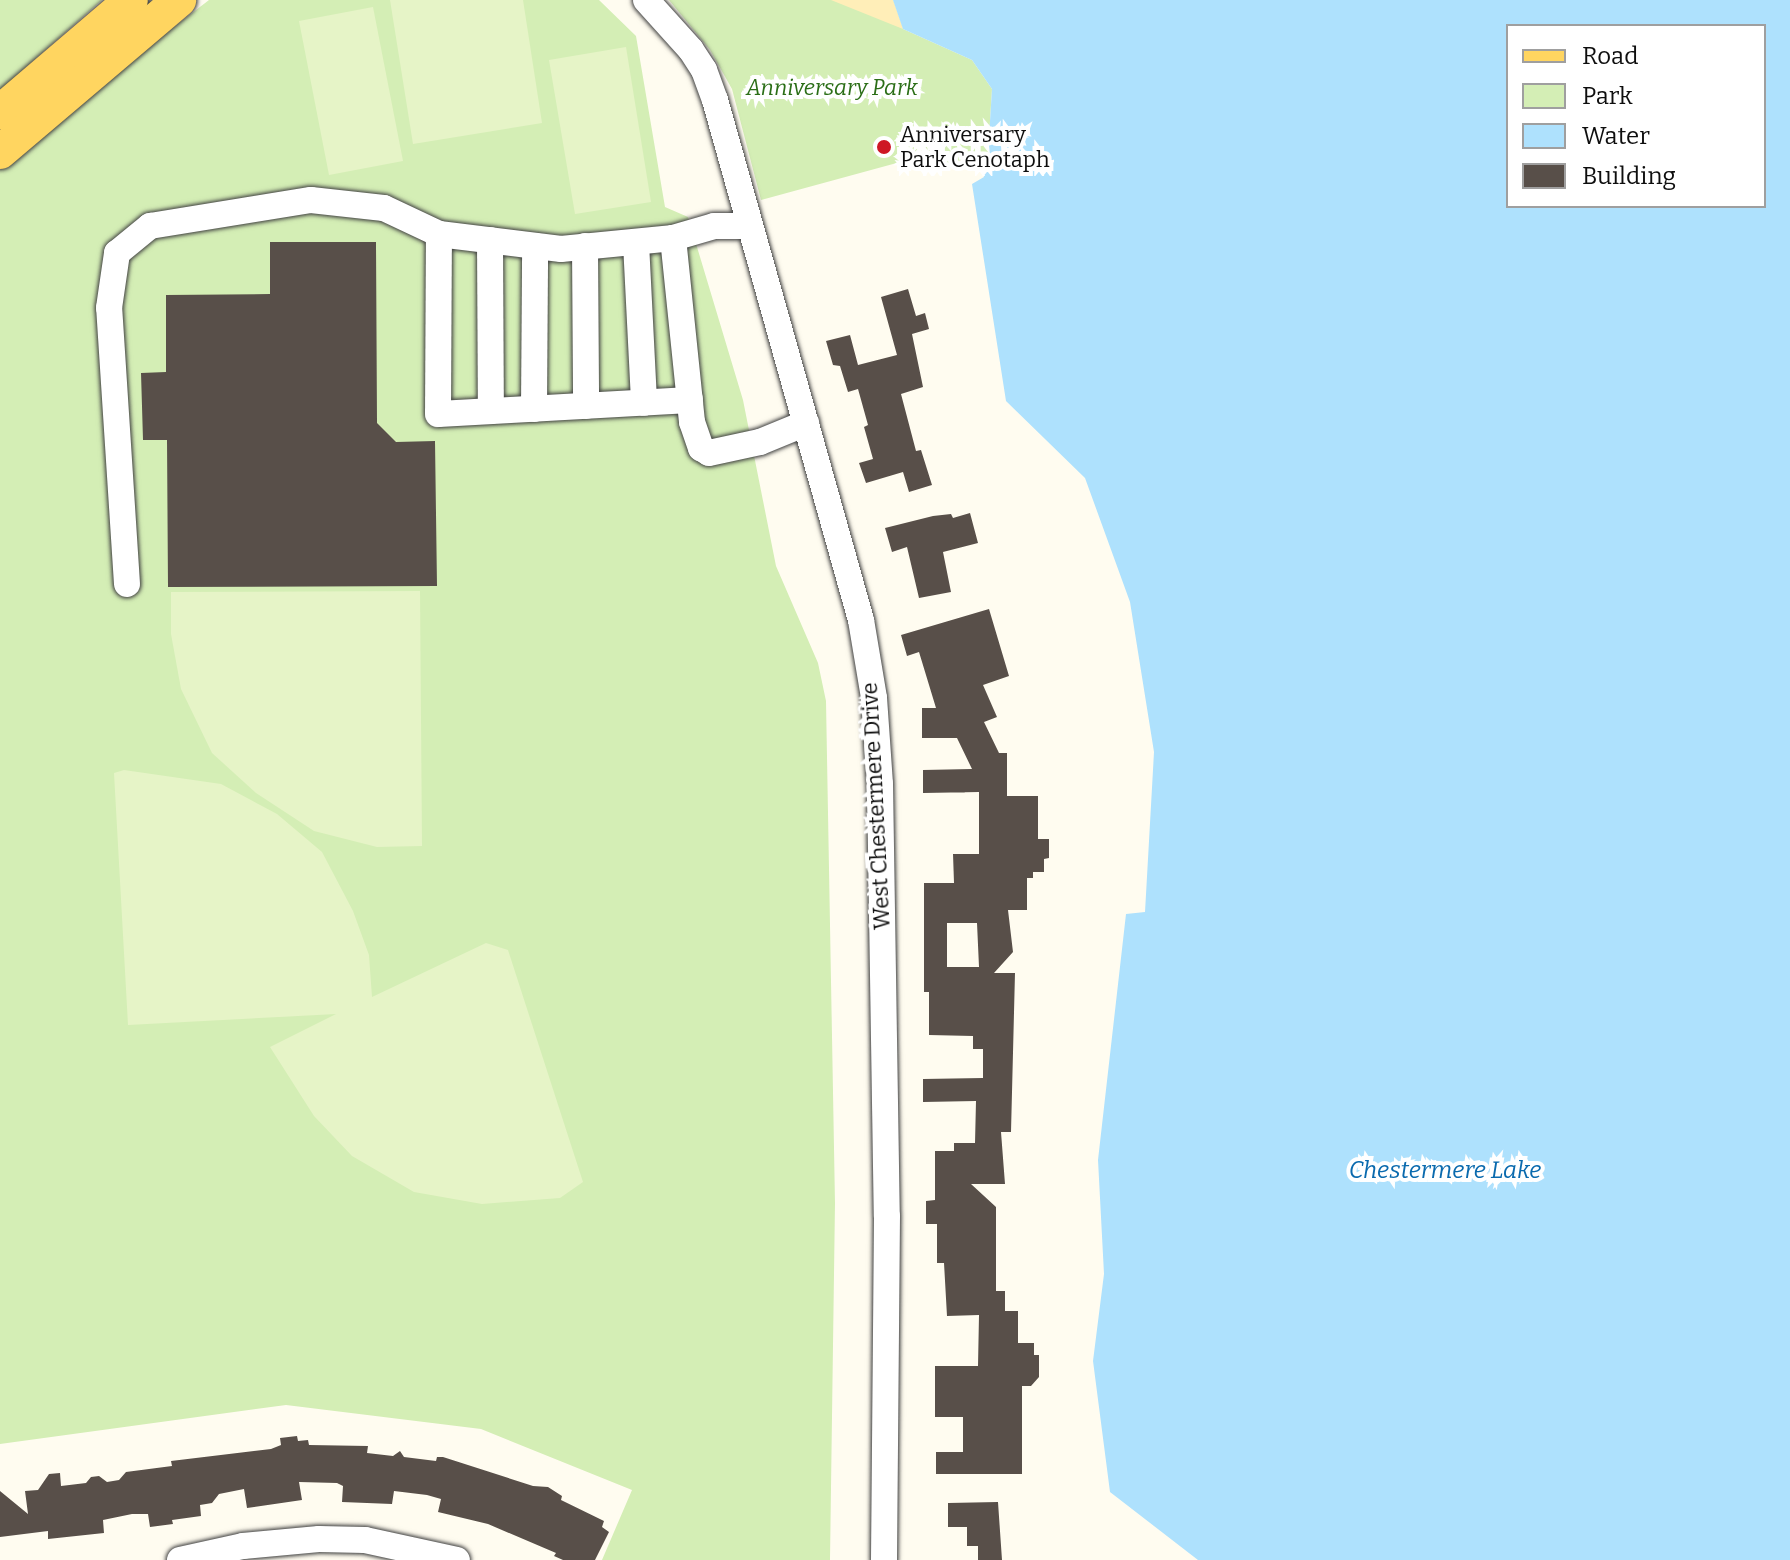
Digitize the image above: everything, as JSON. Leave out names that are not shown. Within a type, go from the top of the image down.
[{"type":"main road","points":[[0,112],[131,0]]},
{"type":"main road","points":[[0,152],[179,0]]},
{"type":"street","name":"West Chestermere Drive","points":[[646,0],[691,50],[704,70],[861,620],[874,698],[880,784],[887,1216],[884,1560]]},
{"type":"street","points":[[127,584],[109,308],[117,253],[150,226],[311,200],[384,208],[439,234],[561,249],[673,238],[714,226],[747,226]]},
{"type":"street","points":[[439,234],[438,414],[690,400]]},
{"type":"street","points":[[673,238],[690,400],[701,448],[709,453],[760,442],[806,423]]},
{"type":"street","points":[[490,240],[491,411]]},
{"type":"street","points":[[636,243],[644,403]]},
{"type":"street","points":[[534,409],[535,246]]},
{"type":"street","points":[[585,246],[586,406]]},
{"type":"street","points":[[180,1560],[243,1546],[319,1539],[365,1540],[457,1560]]},
{"type":"green space","points":[[0,0],[102,0],[0,90]]},
{"type":"green space","points":[[209,0],[599,0],[636,36],[665,207],[688,217],[743,400],[776,566],[818,663],[826,701],[835,1203],[830,1560],[602,1560],[632,1490],[481,1429],[286,1405],[0,1444],[0,170],[89,93]]},
{"type":"green space","points":[[390,0],[523,0],[542,123],[413,144]]},
{"type":"green space","name":"Anniversary Park","points":[[669,0],[893,0],[903,29],[972,60],[992,89],[988,153],[942,165],[937,152],[761,200],[732,89],[710,50]]},
{"type":"green space","points":[[373,7],[403,161],[329,175],[299,21]]},
{"type":"green space","points":[[626,47],[651,202],[575,214],[549,60]]},
{"type":"green space","points":[[420,591],[422,846],[377,847],[314,831],[256,793],[212,753],[181,689],[171,634],[171,592]]},
{"type":"green space","points":[[124,770],[221,784],[277,814],[322,852],[353,911],[369,955],[372,997],[486,943],[508,950],[583,1182],[560,1198],[482,1204],[414,1192],[352,1156],[314,1116],[270,1047],[336,1014],[128,1025],[114,773]]},
{"type":"sand","points":[[831,0],[893,0],[903,29]]},
{"type":"water","name":"Chestermere Lake","points":[[893,0],[1790,0],[1790,1560],[1198,1560],[1110,1492],[1093,1361],[1104,1274],[1098,1160],[1126,914],[1145,912],[1154,752],[1130,602],[1085,478],[1006,401],[972,184],[984,177],[980,158],[988,153],[992,89],[972,60],[903,29]]},
{"type":"building","points":[[270,242],[376,242],[377,423],[396,442],[435,441],[437,586],[168,587],[167,440],[143,440],[141,373],[166,372],[166,295],[270,294]]},
{"type":"building","points":[[908,289],[916,316],[925,313],[929,329],[912,334],[923,387],[901,394],[916,451],[921,450],[932,485],[909,492],[903,472],[866,483],[859,463],[873,459],[858,389],[848,392],[840,366],[833,365],[826,341],[850,335],[858,365],[897,355],[881,297]]},
{"type":"building","points":[[970,513],[978,543],[943,552],[951,592],[919,598],[907,547],[892,552],[885,528],[933,516],[951,514],[953,518]]},
{"type":"building","points":[[989,609],[1009,676],[983,685],[997,717],[984,722],[999,753],[1007,753],[1007,796],[1038,796],[1038,839],[1049,839],[1049,858],[1044,859],[1044,872],[1033,872],[1033,878],[1027,878],[1027,910],[1008,910],[1013,952],[994,973],[1015,973],[1011,1132],[1001,1132],[1005,1184],[971,1184],[996,1207],[996,1291],[1005,1291],[1005,1311],[1018,1311],[1018,1343],[1034,1343],[1034,1355],[1039,1355],[1039,1377],[1031,1386],[1022,1386],[1022,1474],[936,1474],[936,1452],[963,1452],[963,1417],[935,1417],[935,1366],[978,1366],[979,1315],[947,1316],[944,1263],[937,1263],[937,1224],[926,1224],[926,1201],[935,1200],[935,1151],[954,1151],[954,1143],[975,1143],[976,1101],[923,1102],[923,1079],[983,1078],[983,1049],[973,1049],[973,1036],[929,1035],[929,992],[924,992],[924,883],[954,883],[953,854],[979,854],[979,792],[923,793],[923,770],[972,769],[957,738],[922,738],[922,708],[936,708],[919,652],[907,656],[901,635]],"holes":[[[947,923],[977,923],[979,967],[947,967]]]},
{"type":"building","points":[[297,1436],[298,1441],[308,1440],[309,1445],[368,1446],[367,1453],[393,1456],[400,1451],[404,1457],[436,1461],[437,1457],[443,1457],[533,1486],[548,1487],[562,1496],[561,1500],[604,1521],[602,1527],[609,1532],[595,1560],[563,1560],[554,1556],[556,1553],[488,1524],[438,1512],[441,1499],[394,1491],[392,1504],[342,1502],[343,1486],[337,1483],[299,1482],[302,1500],[247,1508],[244,1489],[219,1494],[212,1503],[200,1505],[201,1516],[172,1520],[173,1524],[150,1527],[148,1514],[132,1514],[103,1520],[104,1533],[48,1539],[48,1531],[0,1537],[0,1491],[28,1514],[25,1491],[38,1490],[49,1474],[60,1473],[61,1486],[86,1483],[91,1477],[99,1476],[107,1482],[119,1480],[126,1472],[172,1466],[171,1461],[271,1449],[281,1445],[280,1438]]},
{"type":"building","points":[[998,1502],[1002,1560],[978,1560],[978,1546],[967,1546],[967,1527],[948,1527],[948,1503]]},
{"type":"place","name":"Anniversary Park Cenotaph","points":[[884,147]]}]
